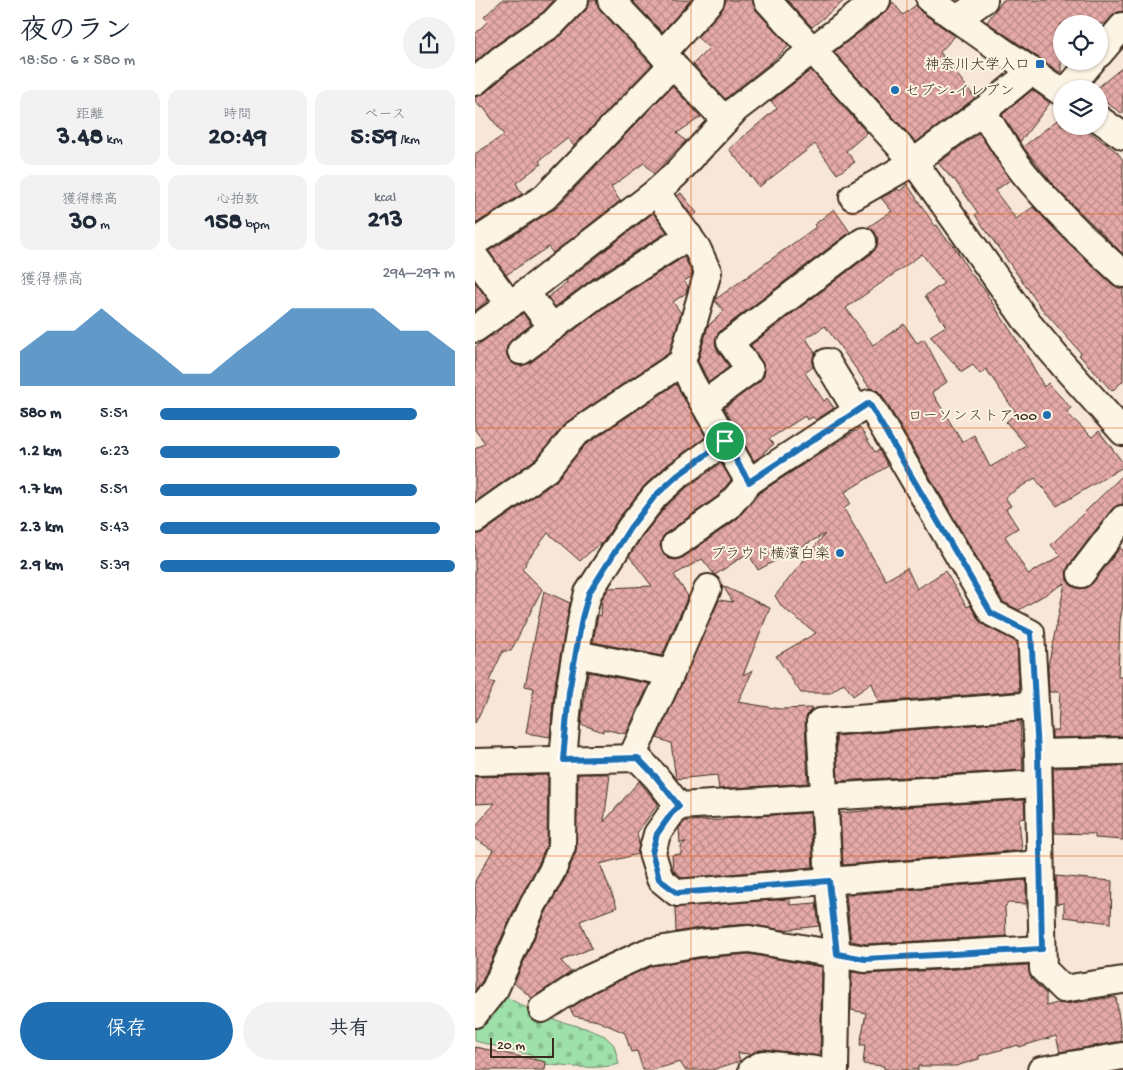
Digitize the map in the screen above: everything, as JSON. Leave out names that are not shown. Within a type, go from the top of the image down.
[{"type":"street","points":[[475,82],[500,60],[553,22],[575,0]]},
{"type":"street","points":[[611,0],[725,120]]},
{"type":"street","points":[[475,242],[545,197],[668,59],[711,0]]},
{"type":"street","points":[[767,0],[914,162],[1028,323],[1123,432]]},
{"type":"street","points":[[475,329],[518,299],[656,192],[676,174],[736,109],[811,49],[877,0]]},
{"type":"street","points":[[930,0],[1053,86]]},
{"type":"street","points":[[957,19],[984,0]]},
{"type":"street","points":[[1108,44],[1123,26]]},
{"type":"street","points":[[1076,80],[1084,70]]},
{"type":"street","points":[[853,197],[914,162],[1033,71]]},
{"type":"street","points":[[982,111],[1022,170],[1043,196],[1089,243],[1123,274]]},
{"type":"street","points":[[1108,125],[1123,136]]},
{"type":"street","points":[[475,520],[547,469],[575,434],[682,362],[708,272],[697,248],[656,192]]},
{"type":"street","points":[[521,351],[600,292],[689,236]]},
{"type":"street","points":[[704,404],[750,370],[730,342],[863,240]]},
{"type":"street","points":[[475,257],[518,299],[553,328]]},
{"type":"street","points":[[682,362],[749,482]]},
{"type":"street","points":[[827,362],[857,411]]},
{"type":"street","points":[[675,545],[728,507],[749,482],[869,403],[991,613],[1031,633],[1038,753],[1043,969],[1063,990],[1123,980]]},
{"type":"street","points":[[475,1014],[495,989],[533,905],[552,871],[562,846],[563,760],[569,692],[582,618],[589,593],[630,528],[655,496],[677,476],[725,441]]},
{"type":"street","points":[[1081,574],[1123,519]]},
{"type":"street","points":[[634,758],[635,750],[708,588]]},
{"type":"street","points":[[576,654],[671,673]]},
{"type":"street","points":[[835,1070],[837,954],[829,881],[820,722],[1035,705]]},
{"type":"street","points":[[1038,753],[1123,751]]},
{"type":"street","points":[[475,762],[638,758],[679,806]]},
{"type":"street","points":[[1038,784],[679,806],[657,834],[652,853],[659,879],[677,893],[1040,864]]},
{"type":"street","points":[[542,1009],[588,979],[647,952],[700,943],[749,939],[865,959],[1042,949]]},
{"type":"street","points":[[1041,1070],[1123,1056]]},
{"type":"street","points":[[751,1070],[763,1064],[816,1070]]},
{"type":"green space","points":[[499,993],[541,1016],[585,1028],[605,1036],[614,1045],[619,1064],[590,1067],[543,1064],[534,1062],[534,1056],[475,1041],[475,1023]]},
{"type":"building","points":[[502,0],[554,0],[543,12],[491,48],[475,62],[475,34],[488,21],[484,17]]},
{"type":"building","points":[[590,0],[596,0],[600,10],[652,65],[574,146],[568,138],[539,161],[541,164],[516,183],[522,194],[475,224],[475,154],[504,135],[483,107],[481,108],[475,101],[475,97],[485,93],[509,72],[562,35],[586,10]]},
{"type":"building","points":[[632,0],[691,0],[662,32]]},
{"type":"building","points":[[726,0],[752,0],[756,10],[789,46],[725,99],[693,64],[709,48],[697,37],[722,10]]},
{"type":"building","points":[[787,0],[845,0],[812,27]]},
{"type":"building","points":[[1003,0],[1123,0],[1123,11],[1118,12],[1108,21],[1108,15],[1053,15],[1053,67],[987,22]]},
{"type":"building","points":[[893,2],[903,15],[916,5],[921,12],[955,36],[940,52],[975,98],[916,142],[834,52],[886,12]]},
{"type":"building","points":[[1123,67],[1123,114],[1108,104],[1107,80]]},
{"type":"building","points":[[811,70],[867,133],[846,151],[855,162],[837,174],[815,144],[759,187],[729,149],[777,108],[771,101]]},
{"type":"building","points":[[672,86],[701,117],[677,133],[686,141],[654,174],[644,163],[611,187],[620,201],[553,253],[548,247],[506,275],[489,251],[556,208]]},
{"type":"building","points":[[1032,90],[1050,103],[1020,142],[1002,115]]},
{"type":"building","points":[[1053,123],[1053,135],[1093,135],[1117,152],[1123,160],[1123,254],[1057,189],[1023,147]]},
{"type":"building","points":[[979,133],[1010,180],[995,191],[1016,219],[1033,207],[1113,285],[1123,289],[1123,381],[1112,391],[1079,355],[1081,353],[1042,309],[975,215],[978,213],[954,179],[938,163]]},
{"type":"building","points":[[907,184],[935,226],[937,225],[954,246],[969,271],[988,294],[1026,354],[1044,387],[1048,383],[1071,408],[1066,412],[1092,437],[1099,431],[1123,463],[1123,467],[1057,506],[1035,478],[1005,497],[1011,506],[1006,509],[1018,528],[1005,536],[1028,574],[1061,556],[1051,545],[1123,475],[1123,504],[1117,505],[1111,510],[1069,565],[1066,573],[1067,580],[1072,586],[1079,589],[1086,588],[1093,583],[1120,548],[1123,550],[1123,605],[1120,621],[1118,677],[1123,677],[1123,736],[1052,738],[1052,730],[1058,730],[1060,692],[1049,692],[1048,666],[1065,583],[1019,610],[1003,602],[882,395],[877,390],[870,388],[825,326],[806,338],[815,353],[812,362],[813,367],[805,373],[824,401],[827,398],[834,408],[816,420],[813,417],[807,420],[805,416],[769,439],[774,444],[754,461],[724,408],[759,382],[764,376],[765,369],[751,345],[872,253],[877,246],[878,239],[875,232],[868,227],[892,211],[881,198],[898,189],[900,191]],"holes":[[[922,254],[944,283],[925,296],[946,326],[930,336],[962,372],[973,365],[980,374],[986,369],[1016,413],[1006,422],[1027,446],[990,467],[974,435],[962,442],[932,392],[947,382],[924,339],[917,343],[904,324],[873,345],[846,308]]]},
{"type":"building","points":[[681,193],[697,213],[692,216],[677,196]]},
{"type":"building","points":[[834,209],[850,232],[721,330],[716,337],[715,344],[729,367],[709,382],[698,361],[708,326],[724,311],[715,301],[716,299],[816,227],[814,225]]},
{"type":"building","points":[[653,213],[667,232],[592,279],[555,307],[548,297]]},
{"type":"building","points":[[684,257],[692,273],[691,277],[684,281],[688,286],[686,293],[673,302],[681,313],[669,353],[567,422],[537,458],[475,502],[475,449],[485,443],[475,430],[475,347],[497,334],[496,332],[523,313],[531,325],[512,339],[507,346],[506,353],[509,360],[515,365],[522,366],[530,363],[609,304]]},
{"type":"building","points":[[475,282],[488,300],[475,311]]},
{"type":"building","points":[[676,384],[706,437],[668,464],[645,485],[618,519],[600,547],[600,543],[580,561],[548,533],[522,569],[542,589],[511,651],[503,651],[489,681],[495,683],[475,723],[475,535],[484,532],[556,481],[585,445]]},
{"type":"building","points":[[860,428],[875,452],[879,450],[888,466],[845,492],[850,503],[844,509],[886,580],[907,568],[917,589],[945,571],[967,607],[970,605],[979,621],[1017,642],[1019,691],[879,702],[872,683],[853,696],[844,683],[830,693],[801,693],[776,656],[816,633],[782,607],[775,596],[825,534],[758,570],[748,553],[715,575],[702,559],[674,575],[688,596],[662,656],[593,642],[598,615],[601,616],[602,599],[609,588],[652,586],[629,556],[666,506],[686,488],[721,463],[731,480],[718,496],[666,533],[662,538],[660,546],[663,553],[669,559],[677,560],[684,557],[737,519],[759,493]]},
{"type":"building","points":[[723,586],[770,608],[743,675],[753,670],[738,702],[780,709],[812,708],[807,715],[805,723],[808,783],[719,789],[717,775],[676,779],[671,743],[657,738],[719,600],[733,602]]},
{"type":"building","points":[[544,591],[570,603],[554,690],[550,737],[526,733],[534,688],[525,686]]},
{"type":"building","points":[[588,672],[649,684],[626,734],[603,729],[603,732],[581,724]]},
{"type":"building","points":[[1020,721],[1023,770],[838,781],[836,736]]},
{"type":"building","points":[[1123,766],[1123,840],[1095,838],[1095,834],[1055,833],[1053,768]]},
{"type":"building","points":[[578,774],[610,774],[604,822],[639,781],[658,804],[637,833],[638,854],[600,864],[617,907],[580,921],[592,948],[561,961],[571,972],[532,998],[514,983],[546,912],[566,877],[576,852]]},
{"type":"building","points":[[548,775],[547,843],[482,981],[475,990],[475,881],[493,850],[475,839],[475,827],[495,803],[475,804],[476,777]]},
{"type":"building","points":[[1024,800],[1025,818],[1019,819],[1022,850],[843,865],[840,813]]},
{"type":"building","points":[[810,813],[813,867],[682,878],[673,870],[672,855],[681,854],[681,846],[686,842],[680,843],[679,828],[686,821]]},
{"type":"building","points":[[1056,876],[1112,881],[1111,923],[1064,917],[1064,903],[1057,904]]},
{"type":"building","points":[[1026,880],[1026,904],[1007,903],[1005,906],[1006,936],[866,944],[851,941],[846,895]]},
{"type":"building","points":[[790,899],[790,905],[816,903],[819,926],[783,930],[748,924],[676,932],[675,907]]},
{"type":"building","points":[[748,954],[822,967],[820,1056],[764,1049],[750,1054],[738,1053],[740,1061],[712,1070],[685,1070],[680,1062],[653,1070],[643,1070],[637,1051],[631,1052],[625,1033],[598,1021],[574,1016],[570,1009],[595,992],[651,966],[702,958]]},
{"type":"building","points":[[1028,965],[1032,980],[1046,994],[1046,1006],[1116,997],[1122,1041],[1060,1052],[1056,1036],[979,1056],[979,1059],[956,1066],[918,1066],[918,1070],[884,1069],[884,1066],[863,1064],[865,1045],[860,1045],[866,1013],[851,1010],[852,972],[866,974]]},
{"type":"building","points":[[475,1047],[546,1062],[545,1070],[475,1070]]},
{"type":"place","name":"神奈川大学入口","points":[[1040,64]]},
{"type":"place","name":"セブン-イレブン","points":[[895,90]]},
{"type":"place","name":"ローソンストア100","points":[[1047,415]]},
{"type":"place","name":"プラウド横濱白楽","points":[[840,553]]},
{"type":"route","points":[[869,403],[991,613],[1031,633],[1038,753],[1042,949],[865,959],[837,954],[829,881],[677,893],[659,879],[652,853],[657,834],[679,806],[656,777],[638,758],[563,760],[569,692],[582,618],[589,593],[630,528],[655,496],[677,476],[725,441],[749,482],[869,403]]}]
